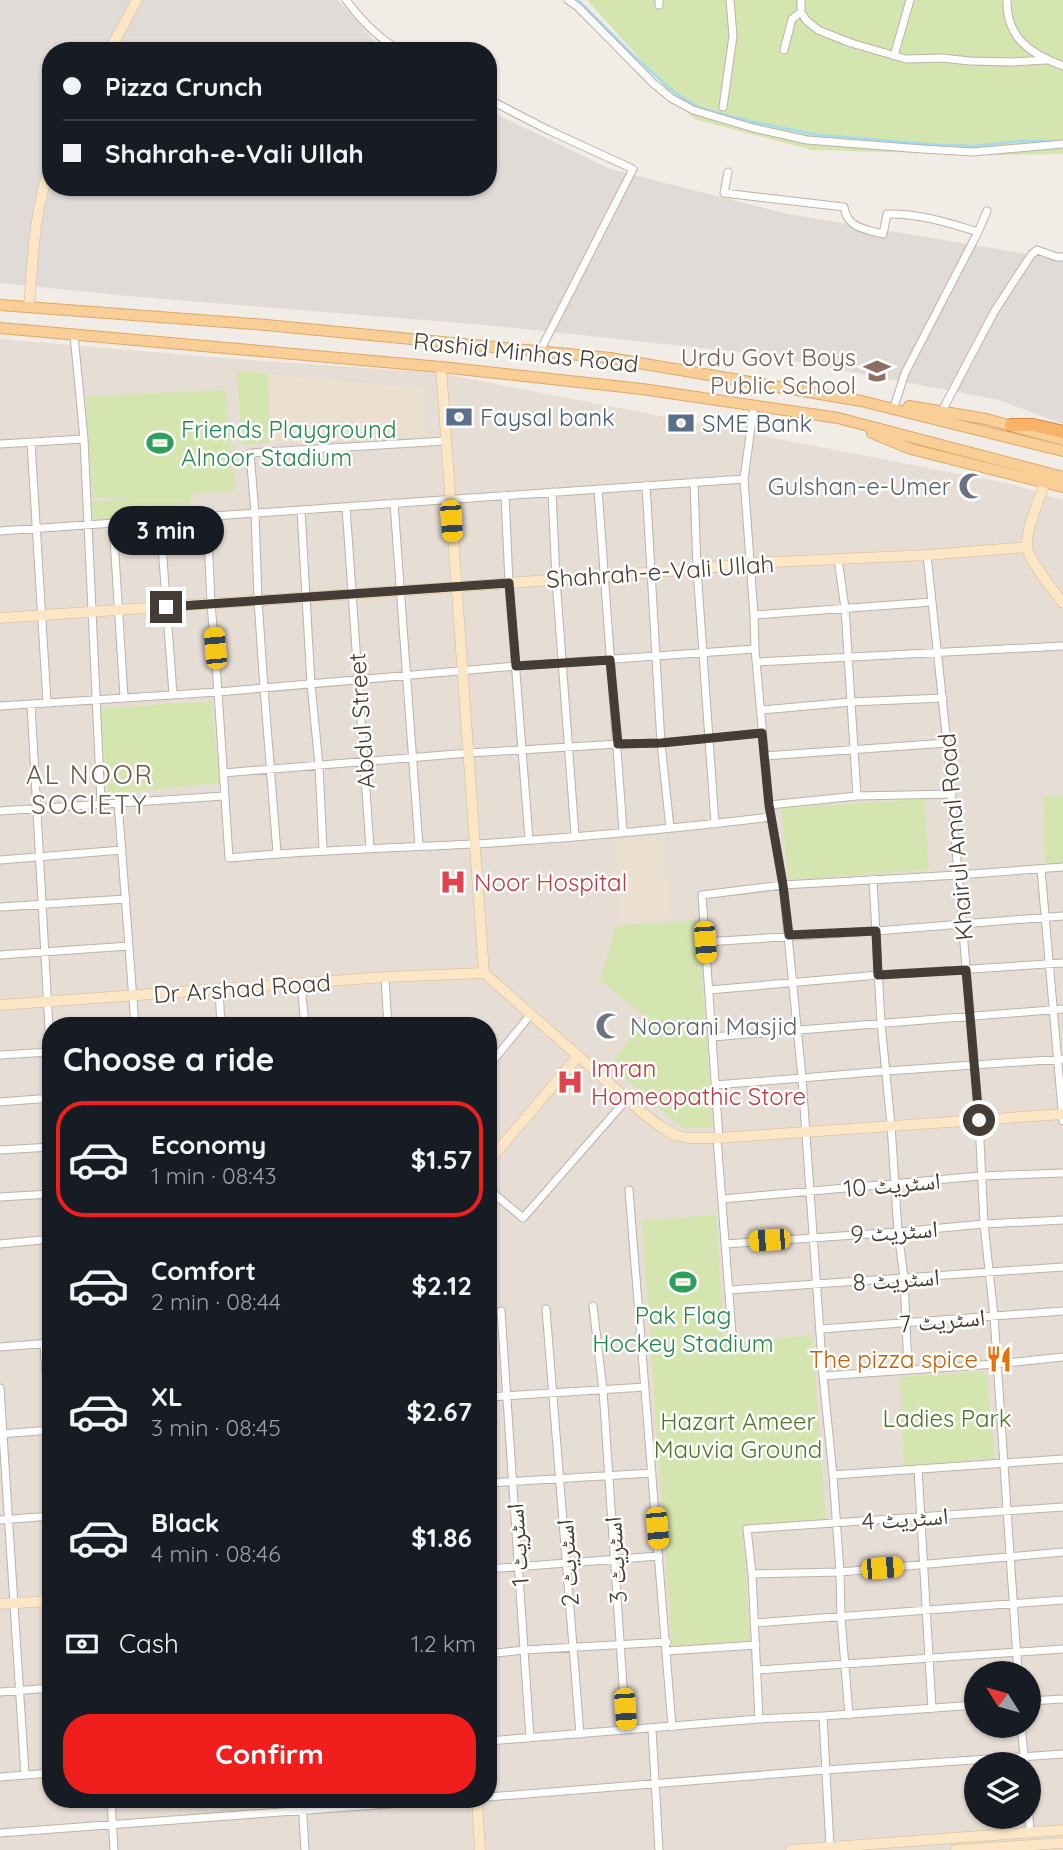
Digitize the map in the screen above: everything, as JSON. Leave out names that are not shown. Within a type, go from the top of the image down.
[{"type":"highway","points":[[1011,425],[1033,425],[1063,432]]},
{"type":"main road","name":"Rashid Minhas Road","points":[[0,305],[266,325],[610,358],[861,401],[1063,451]]},
{"type":"main road","name":"Rashid Minhas Road","points":[[0,328],[441,367],[642,389],[838,418],[1063,477]]},
{"type":"main road","points":[[861,401],[942,411],[1011,425],[1063,440]]},
{"type":"main road","points":[[838,418],[911,449],[1063,487]]},
{"type":"street","points":[[114,42],[137,0]]},
{"type":"street","points":[[346,0],[386,42]]},
{"type":"street","points":[[568,0],[671,98],[693,110],[754,128],[807,140],[973,152],[1062,144]]},
{"type":"street","points":[[723,107],[733,36],[730,0]]},
{"type":"street","points":[[801,0],[801,12],[818,30],[906,59],[1046,60]]},
{"type":"street","points":[[894,56],[910,0]]},
{"type":"street","points":[[1007,0],[1007,13],[1014,33],[1030,51],[1063,66]]},
{"type":"street","points":[[784,50],[792,19],[801,12]]},
{"type":"street","points":[[497,104],[633,169],[540,352]]},
{"type":"street","points":[[728,172],[724,193],[844,207],[849,222],[858,228],[883,234],[887,214],[903,214],[950,223],[978,232]]},
{"type":"street","points":[[29,307],[35,221],[42,189]]},
{"type":"street","points":[[895,404],[905,373],[987,211]]},
{"type":"street","points":[[942,411],[994,312],[1034,251],[1063,257]]},
{"type":"street","points":[[74,335],[84,439],[102,803]]},
{"type":"street","points":[[441,367],[484,973],[644,1114],[675,1135],[718,1138],[1063,1114]]},
{"type":"street","points":[[754,405],[744,479],[755,649],[769,805],[783,885],[802,1078],[849,1715]]},
{"type":"street","points":[[0,444],[84,439]]},
{"type":"street","points":[[30,442],[47,702]]},
{"type":"street","points":[[277,853],[250,453],[446,442]]},
{"type":"street","points":[[0,531],[744,479]]},
{"type":"street","points":[[694,482],[697,569],[715,824]]},
{"type":"street","points":[[1045,482],[1027,547],[1035,564],[1063,603]]},
{"type":"street","points":[[646,485],[661,743],[670,828]]},
{"type":"street","points":[[598,489],[623,831]]},
{"type":"street","points":[[552,492],[575,835]]},
{"type":"street","points":[[505,495],[509,583],[529,839]]},
{"type":"street","points":[[394,503],[419,846]]},
{"type":"street","name":"Abdul Street","points":[[346,506],[370,848]]},
{"type":"street","points":[[301,510],[310,684],[319,765],[323,850]]},
{"type":"street","points":[[207,516],[229,858],[323,850],[475,844],[771,817]]},
{"type":"street","points":[[160,519],[173,694]]},
{"type":"street","points":[[113,523],[124,697]]},
{"type":"street","name":"Shahrah-e-Vali Ullah","points":[[0,618],[456,587],[751,563],[927,555],[1027,547]]},
{"type":"street","name":"Khairul Amal Road","points":[[927,555],[943,698],[979,1120],[984,1224],[994,1316],[1017,1661]]},
{"type":"street","points":[[838,559],[845,608],[857,796]]},
{"type":"street","points":[[754,615],[932,602]]},
{"type":"street","points":[[757,662],[1063,646]]},
{"type":"street","points":[[0,706],[218,692],[516,666],[755,649]]},
{"type":"street","points":[[761,710],[943,698]]},
{"type":"street","points":[[31,704],[47,1017]]},
{"type":"street","points":[[223,773],[469,753],[661,743],[762,733]]},
{"type":"street","points":[[764,756],[947,743]]},
{"type":"street","points":[[769,805],[857,796],[951,794]]},
{"type":"street","points":[[0,811],[224,796]]},
{"type":"street","points":[[118,802],[134,1017]]},
{"type":"street","points":[[0,860],[122,850]]},
{"type":"street","points":[[732,1333],[702,895],[783,885],[1063,867]]},
{"type":"street","points":[[1041,869],[1060,1059],[1063,1121]]},
{"type":"street","points":[[873,879],[881,1023],[904,1278],[908,1370]]},
{"type":"street","points":[[0,908],[126,899]]},
{"type":"street","points":[[705,942],[1063,916]]},
{"type":"street","points":[[0,955],[129,946]]},
{"type":"street","points":[[709,990],[1063,962]]},
{"type":"street","name":"Dr Arshad Road","points":[[0,1005],[385,977],[484,973]]},
{"type":"street","points":[[385,977],[387,1017]]},
{"type":"street","points":[[301,983],[304,1017]]},
{"type":"street","points":[[219,989],[221,1017]]},
{"type":"street","points":[[712,1038],[1063,1009]]},
{"type":"street","points":[[497,1056],[531,1014]]},
{"type":"street","points":[[0,1055],[42,1052]]},
{"type":"street","points":[[497,1151],[578,1056]]},
{"type":"street","points":[[715,1085],[1060,1059]]},
{"type":"street","points":[[0,1102],[42,1099]]},
{"type":"street","points":[[497,1196],[523,1218],[627,1099]]},
{"type":"street","points":[[0,1150],[42,1148]]},
{"type":"street","name":"اسٹریٹ 10","points":[[722,1199],[981,1176],[1063,1173]]},
{"type":"street","points":[[629,1190],[672,1727]]},
{"type":"street","points":[[0,1197],[42,1195]]},
{"type":"street","name":"اسٹریٹ 9","points":[[725,1244],[1063,1220]]},
{"type":"street","points":[[0,1244],[42,1240]]},
{"type":"street","name":"اسٹریٹ 8","points":[[729,1290],[1063,1267]]},
{"type":"street","name":"اسٹریٹ 3","points":[[593,1306],[603,1390],[626,1731]]},
{"type":"street","name":"اسٹریٹ 2","points":[[546,1309],[579,1734]]},
{"type":"street","name":"اسٹریٹ 1","points":[[501,1311],[530,1738]]},
{"type":"street","name":"اسٹریٹ 7","points":[[821,1329],[1063,1311]]},
{"type":"street","points":[[0,1347],[42,1344]]},
{"type":"street","points":[[823,1376],[1063,1357]]},
{"type":"street","points":[[497,1397],[645,1387]]},
{"type":"street","points":[[0,1388],[4,1519],[14,1603],[24,1775]]},
{"type":"street","points":[[2,1434],[42,1431]]},
{"type":"street","points":[[833,1475],[1063,1459]]},
{"type":"street","points":[[918,1469],[932,1709]]},
{"type":"street","points":[[497,1483],[652,1473]]},
{"type":"street","name":"اسٹریٹ 4","points":[[752,1574],[747,1529],[1063,1507]]},
{"type":"street","points":[[4,1519],[42,1517]]},
{"type":"street","points":[[760,1719],[752,1574],[840,1572],[1063,1552]]},
{"type":"street","points":[[497,1568],[659,1556]]},
{"type":"street","points":[[754,1623],[1063,1600]]},
{"type":"street","points":[[0,1604],[42,1601]]},
{"type":"street","points":[[497,1653],[621,1645],[756,1645]]},
{"type":"street","points":[[758,1670],[1063,1649]]},
{"type":"street","points":[[0,1692],[42,1689]]},
{"type":"street","points":[[1041,1700],[1063,1699]]},
{"type":"street","points":[[497,1740],[964,1706]]},
{"type":"street","points":[[823,1716],[830,1847]]},
{"type":"street","points":[[652,1729],[659,1850]]},
{"type":"street","points":[[1041,1757],[1063,1754]]},
{"type":"street","points":[[497,1796],[825,1770],[964,1763]]},
{"type":"street","points":[[0,1777],[42,1774]]},
{"type":"street","points":[[112,1808],[114,1850]]},
{"type":"street","points":[[0,1833],[331,1808]]},
{"type":"street","points":[[478,1808],[480,1850]]},
{"type":"street","points":[[303,1810],[305,1850]]},
{"type":"street","points":[[791,1850],[1063,1830]]},
{"type":"street","points":[[956,1850],[1063,1843]]},
{"type":"shaded area","points":[[0,0],[338,0],[375,42],[42,42],[42,196],[497,196],[497,114],[610,169],[788,214],[1063,260],[1063,424],[999,400],[757,354],[497,326],[0,283]]},
{"type":"shaded area","points":[[0,339],[439,373],[1011,484],[1063,500],[1063,1850],[0,1850]]},
{"type":"shaded area","points":[[268,374],[424,388],[427,436],[271,444]]},
{"type":"shaded area","points":[[664,838],[672,919],[619,924],[613,839]]},
{"type":"green space","points":[[587,0],[1063,0],[1063,154],[812,150],[694,119]]},
{"type":"green space","points":[[237,371],[268,374],[269,443],[242,445]]},
{"type":"green space","name":"Friends Playground Alnoor Stadium","points":[[225,390],[235,491],[191,494],[190,504],[148,508],[146,502],[146,517],[92,520],[91,502],[132,498],[93,498],[86,396]]},
{"type":"green space","points":[[211,701],[220,783],[107,794],[101,708]]},
{"type":"green space","points":[[1063,796],[1063,863],[1045,863],[1043,797]]},
{"type":"green space","points":[[924,799],[929,870],[788,880],[781,808]]},
{"type":"green space","points":[[698,920],[713,1128],[682,1128],[610,1065],[647,1018],[600,980],[616,926]]},
{"type":"green space","name":"Hazart Ameer Mauvia Ground","points":[[716,1215],[725,1343],[812,1335],[826,1520],[743,1527],[750,1642],[672,1647],[642,1220]]},
{"type":"green space","name":"Ladies Park","points":[[986,1371],[995,1458],[904,1467],[900,1377]]},
{"type":"waterway","points":[[578,0],[668,87],[701,108],[818,135],[976,146],[1021,141],[1063,141]]},
{"type":"place","name":"Urdu Govt Boys Public School","points":[[877,371]]},
{"type":"place","name":"Faysal bank","points":[[459,417]]},
{"type":"place","name":"SME Bank","points":[[681,423]]},
{"type":"place","name":"Friends Playground Alnoor Stadium","points":[[160,443]]},
{"type":"place","name":"Gulshan-e-Umer","points":[[972,486]]},
{"type":"place","name":"Noor Hospital","points":[[453,882]]},
{"type":"place","name":"Noorani Masjid","points":[[609,1026]]},
{"type":"place","name":"Imran Homeopathic Store","points":[[570,1082]]},
{"type":"place","name":"Pak Flag Hockey Stadium","points":[[683,1282]]},
{"type":"place","name":"The pizza spice","points":[[999,1359]]},
{"type":"district","name":"AL NOOR SOCIETY","points":[[90,789]]},
{"type":"route","points":[[166,607],[509,583],[516,666],[610,660],[618,744],[661,743],[762,733],[769,805],[789,935],[876,931],[878,975],[966,970],[979,1120]]}]
